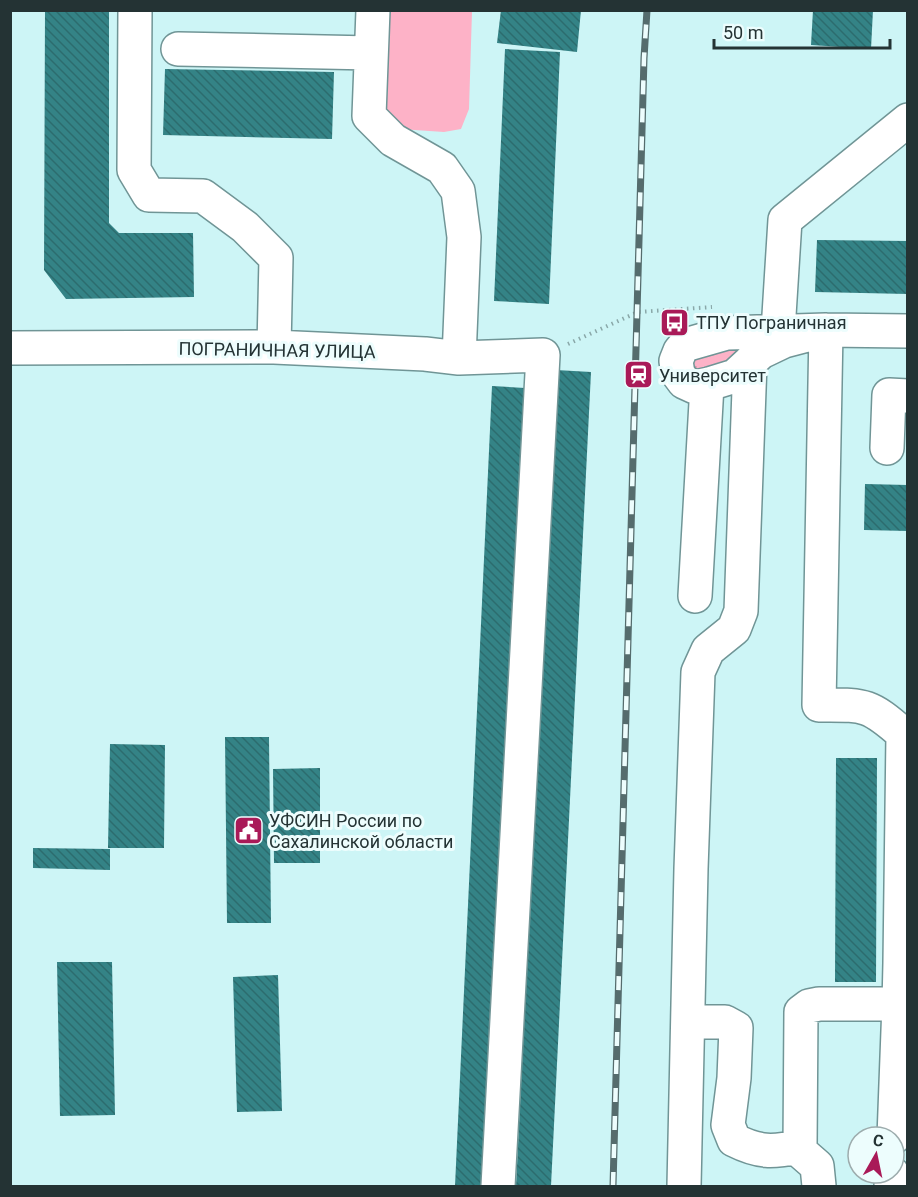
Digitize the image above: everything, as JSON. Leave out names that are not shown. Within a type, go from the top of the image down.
[{"type":"street","points":[[135,10],[134,170],[149,195],[203,196],[245,227],[276,258],[274,347]]},
{"type":"street","points":[[373,10],[369,116],[393,140],[442,168],[458,191],[464,237],[459,358]]},
{"type":"street","points":[[178,49],[371,53]]},
{"type":"street","points":[[778,331],[785,220],[908,120]]},
{"type":"street","points":[[826,330],[784,341],[761,352],[735,376],[707,385],[695,387],[684,382],[678,374],[676,361],[680,351],[686,345],[727,333],[826,330],[908,331]]},
{"type":"street","points":[[826,330],[819,705],[868,707],[880,713],[905,733],[904,963],[899,1004],[894,1125]]},
{"type":"street","name":"ПОГРАНИЧНАЯ УЛИЦА","points":[[10,348],[274,347],[425,354],[459,358],[543,356]]},
{"type":"street","points":[[498,1186],[543,356]]},
{"type":"street","points":[[684,1186],[690,869],[698,672],[708,650],[734,629],[741,611],[750,362]]},
{"type":"street","points":[[694,596],[707,385]]},
{"type":"street","points":[[887,448],[889,396],[908,396]]},
{"type":"street","points":[[819,1186],[817,1166],[801,1152],[800,1146],[801,1012],[809,1006],[819,1004],[899,1004]]},
{"type":"street","points":[[688,1022],[725,1022],[735,1029],[734,1078],[728,1125],[734,1140],[747,1147],[772,1152],[800,1146]]},
{"type":"path","points":[[543,356],[638,312],[716,306]]},
{"type":"green space","points":[[384,11],[472,11],[469,109],[461,129],[444,132],[400,129],[378,112]]},
{"type":"green space","points":[[742,346],[737,361],[701,374],[693,368],[694,358]]},
{"type":"building","points":[[45,10],[109,10],[109,223],[119,233],[193,233],[194,297],[66,299],[44,270]]},
{"type":"building","points":[[501,10],[581,10],[577,52],[497,43]]},
{"type":"building","points":[[813,10],[873,10],[871,49],[811,45]]},
{"type":"building","points":[[505,49],[560,52],[549,304],[494,301]]},
{"type":"building","points":[[165,69],[334,72],[332,139],[163,135]]},
{"type":"building","points":[[817,240],[908,241],[908,294],[815,292]]},
{"type":"building","points":[[556,370],[591,372],[551,1186],[516,1186]]},
{"type":"building","points":[[492,386],[525,388],[487,1186],[455,1186]]},
{"type":"building","points":[[865,484],[908,485],[908,531],[864,530]]},
{"type":"building","name":"УФСИН России по Сахалинской области","points":[[225,737],[269,737],[271,923],[227,923]]},
{"type":"building","points":[[110,744],[165,745],[164,848],[108,848]]},
{"type":"building","points":[[836,758],[877,758],[876,982],[835,982]]},
{"type":"building","points":[[320,768],[320,863],[274,863],[273,769]]},
{"type":"building","points":[[33,848],[110,849],[110,870],[33,868]]},
{"type":"building","points":[[57,962],[112,962],[115,1115],[60,1116]]},
{"type":"building","points":[[278,975],[282,1111],[237,1112],[233,977]]},
{"type":"railway","points":[[613,1186],[647,10]]},
{"type":"place","name":"ТПУ Пограничная","points":[[675,322]]},
{"type":"place","name":"Университет","points":[[638,375]]},
{"type":"place","name":"УФСИН России по Сахалинской области","points":[[248,830]]}]
